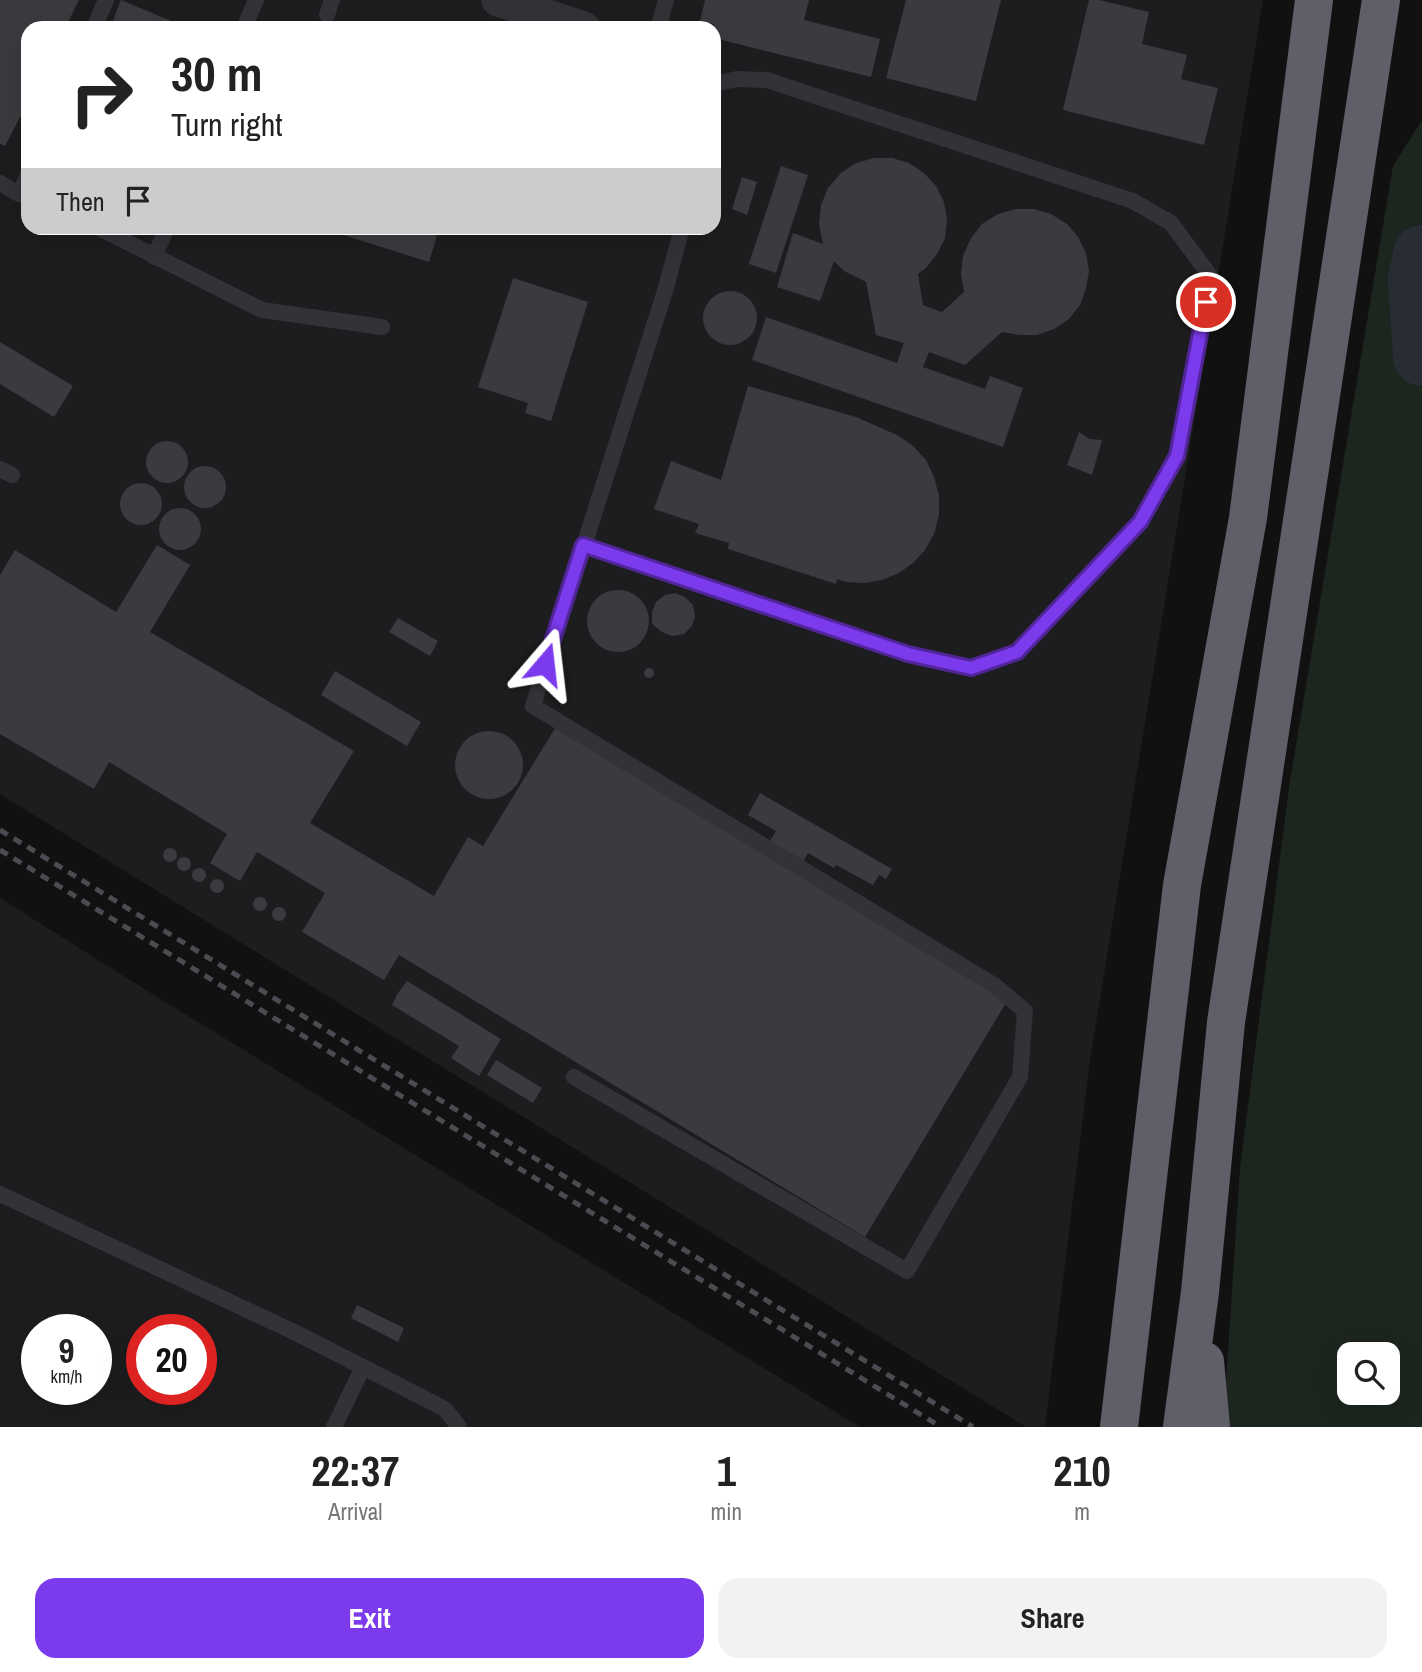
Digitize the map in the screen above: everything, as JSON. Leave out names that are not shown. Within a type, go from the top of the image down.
[{"type":"highway","points":[[1118,1423],[1182,885],[1248,517],[1314,0]]},
{"type":"highway","points":[[1182,1427],[1200,1292],[1226,1022],[1381,0]]},
{"type":"highway","points":[[1200,1292],[1211,1427]]},
{"type":"street","points":[[498,0],[562,21]]},
{"type":"lane","points":[[97,21],[106,0]]},
{"type":"lane","points":[[247,21],[256,0]]},
{"type":"lane","points":[[660,21],[666,0]]},
{"type":"lane","points":[[583,545],[908,654],[971,668],[1017,652],[1140,522],[1177,456],[1211,277],[1171,223],[1133,201],[767,80],[737,79],[721,82]]},
{"type":"lane","points":[[0,183],[19,194],[21,190]]},
{"type":"lane","points":[[113,235],[262,310],[382,327]]},
{"type":"lane","points":[[154,257],[164,235]]},
{"type":"lane","points":[[574,1077],[907,1271],[1020,1077],[1025,1011],[994,985],[533,706],[665,291],[680,235]]},
{"type":"lane","points":[[0,1194],[292,1331],[445,1409],[460,1427]]},
{"type":"lane","points":[[334,1427],[363,1367]]},
{"type":"shaded area","points":[[0,0],[1263,0],[1090,1060],[1045,1427],[1026,1427],[0,794]]},
{"type":"shaded area","points":[[1422,120],[1422,1427],[1223,1427],[1240,1168],[1289,787],[1393,166]]},
{"type":"shaded area","points":[[0,898],[157,997],[860,1427],[0,1427]]},
{"type":"building","points":[[0,0],[79,0],[68,21],[21,21],[21,115],[5,146],[0,144]]},
{"type":"building","points":[[121,0],[171,21],[113,21]]},
{"type":"building","points":[[705,0],[809,0],[804,20],[880,39],[871,77],[721,40],[721,21],[700,21]]},
{"type":"building","points":[[906,0],[1001,0],[976,101],[886,78]]},
{"type":"building","points":[[1089,0],[1149,12],[1142,44],[1187,55],[1181,79],[1218,88],[1204,145],[1063,110]]},
{"type":"building","points":[[874,158],[892,158],[909,163],[924,173],[936,186],[944,202],[947,220],[945,238],[937,254],[918,274],[923,305],[942,312],[964,292],[961,274],[963,256],[971,238],[982,224],[998,214],[1016,209],[1034,209],[1051,214],[1067,224],[1086,253],[1089,271],[1080,305],[1069,319],[1054,329],[1037,335],[1002,332],[965,365],[929,352],[923,367],[985,389],[990,376],[1023,388],[1003,447],[752,360],[766,317],[897,363],[904,343],[876,335],[866,282],[844,271],[834,261],[820,301],[777,287],[793,233],[823,244],[819,224],[821,205],[828,188],[841,173],[856,163]]},
{"type":"building","points":[[781,166],[808,175],[776,273],[749,264]]},
{"type":"building","points":[[742,177],[757,182],[747,215],[732,209]]},
{"type":"building","points":[[343,235],[437,236],[429,262]]},
{"type":"building","points":[[513,278],[588,302],[551,421],[525,413],[528,403],[478,387]]},
{"type":"building","points":[[735,291],[745,295],[753,303],[757,318],[753,333],[745,341],[725,345],[715,341],[707,333],[703,313],[707,303],[715,295]]},
{"type":"building","points":[[0,342],[73,386],[54,417],[0,384]]},
{"type":"building","points":[[748,386],[856,417],[897,435],[913,446],[926,460],[934,477],[939,496],[939,515],[934,534],[913,563],[882,580],[864,583],[837,579],[836,584],[728,549],[729,543],[695,533],[699,524],[654,509],[671,461],[721,480]]},
{"type":"building","points":[[1079,432],[1090,439],[1102,440],[1092,475],[1067,465]]},
{"type":"building","points":[[167,441],[182,447],[188,462],[182,477],[167,483],[152,477],[146,462],[152,447]]},
{"type":"building","points":[[205,466],[220,472],[226,487],[220,502],[205,508],[190,502],[184,487],[190,472]]},
{"type":"building","points":[[141,483],[156,489],[162,504],[156,519],[141,525],[126,519],[120,504],[126,489]]},
{"type":"building","points":[[180,508],[195,514],[201,529],[195,544],[180,550],[165,544],[159,529],[165,514]]},
{"type":"building","points":[[157,545],[190,565],[150,632],[354,751],[310,823],[434,896],[468,837],[483,846],[557,725],[765,850],[776,831],[748,815],[760,793],[892,869],[886,879],[879,875],[873,885],[808,853],[799,869],[1009,998],[865,1237],[399,955],[384,980],[302,932],[325,893],[257,852],[240,881],[210,863],[227,834],[109,762],[94,789],[0,734],[0,575],[15,550],[116,612]]},
{"type":"building","points":[[618,590],[630,592],[640,599],[647,609],[647,633],[640,643],[630,650],[618,652],[606,650],[596,643],[589,633],[587,621],[589,609],[596,599],[606,592]]},
{"type":"building","points":[[675,593],[685,597],[693,605],[695,616],[692,626],[684,634],[672,636],[652,624],[652,612],[656,602],[665,595]]},
{"type":"building","points":[[398,618],[438,641],[430,656],[389,632]]},
{"type":"building","points":[[649,668],[653,669],[653,677],[649,678],[645,677],[644,673],[645,669]]},
{"type":"building","points":[[335,671],[421,722],[407,746],[321,695]]},
{"type":"building","points":[[489,731],[502,734],[513,741],[520,752],[523,765],[520,778],[513,789],[502,796],[489,799],[476,796],[465,789],[458,778],[455,765],[458,752],[465,741],[476,734]]},
{"type":"building","points":[[167,848],[173,848],[177,855],[173,862],[167,862],[163,858],[163,852]]},
{"type":"building","points":[[181,857],[187,857],[191,864],[187,871],[181,871],[177,867],[177,861]]},
{"type":"building","points":[[196,868],[202,868],[206,875],[202,882],[196,882],[192,878],[192,872]]},
{"type":"building","points":[[214,879],[220,879],[224,886],[220,893],[214,893],[210,889],[210,883]]},
{"type":"building","points":[[257,897],[263,897],[267,904],[263,911],[257,911],[253,907],[253,901]]},
{"type":"building","points":[[276,907],[282,907],[286,914],[282,921],[276,921],[272,917],[272,911]]},
{"type":"building","points":[[407,981],[501,1039],[479,1076],[451,1058],[459,1046],[392,1005]]},
{"type":"building","points":[[496,1060],[542,1088],[533,1103],[487,1075]]},
{"type":"building","points":[[357,1305],[404,1328],[398,1342],[351,1318]]},
{"type":"waterway","points":[[1422,254],[1417,279],[1422,357]]},
{"type":"railway","points":[[0,830],[973,1427]]},
{"type":"railway","points":[[0,850],[941,1427]]},
{"type":"route","points":[[545,664],[583,545],[908,654],[971,668],[1017,652],[1140,522],[1177,456],[1206,302]]}]
